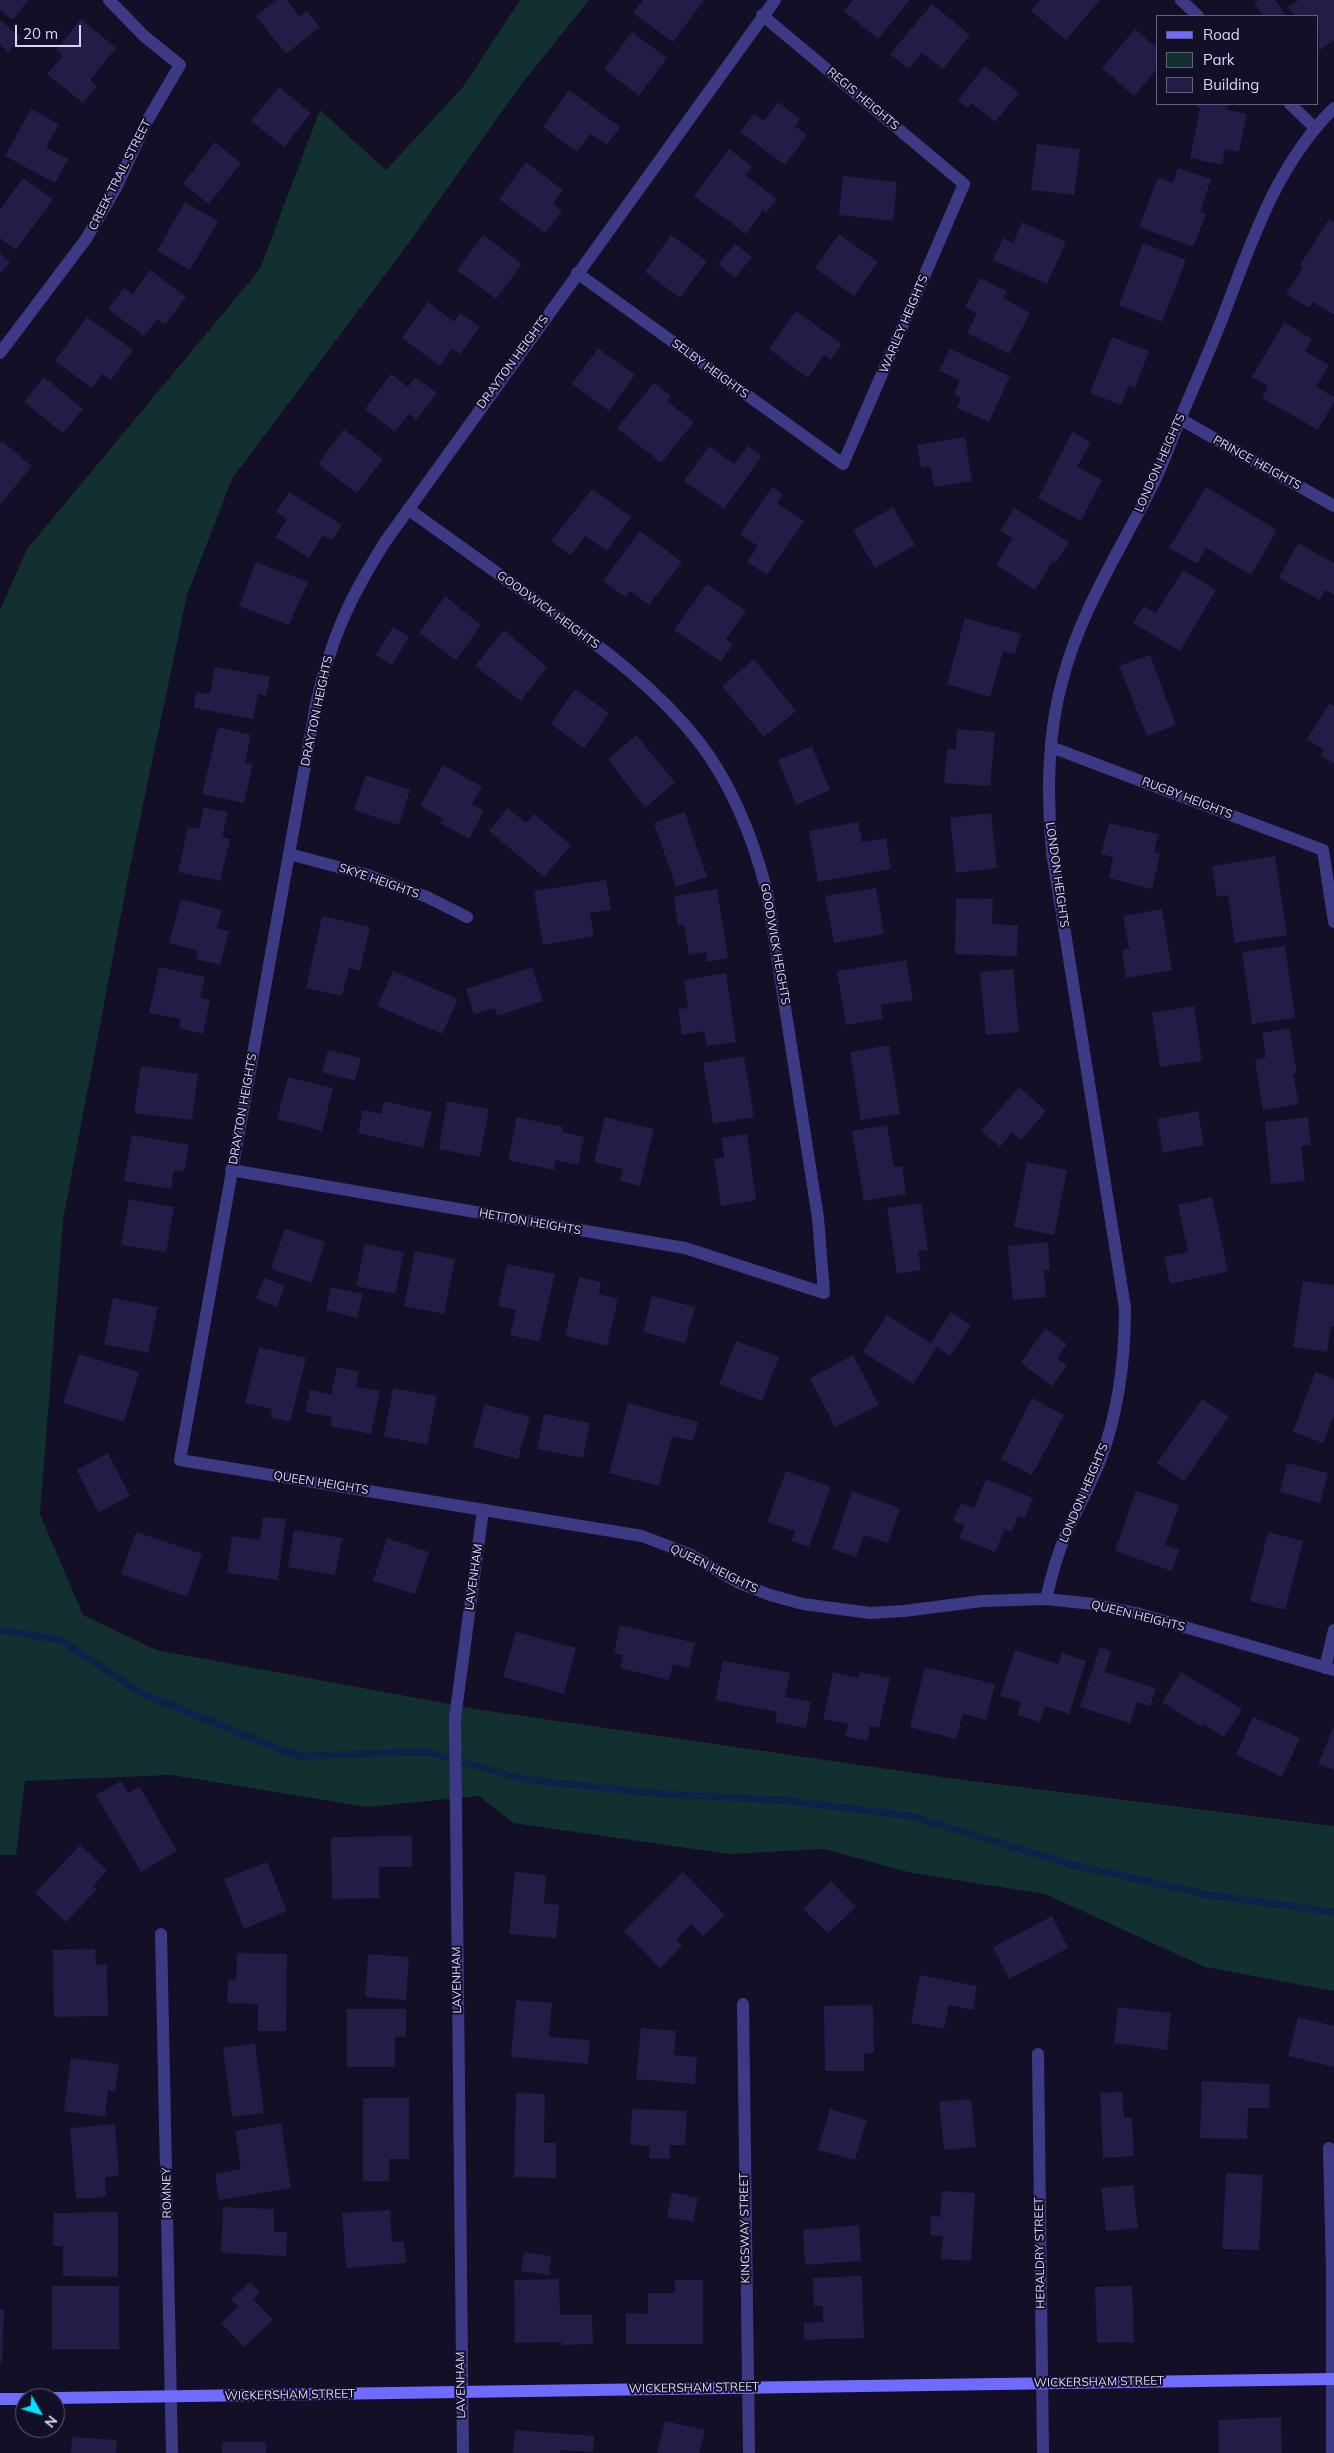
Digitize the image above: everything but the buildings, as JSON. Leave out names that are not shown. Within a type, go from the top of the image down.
[{"type":"street","name":"CREEK TRAIL STREET","points":[[0,353],[86,239],[116,188],[147,121],[180,65],[144,36],[109,0]]},
{"type":"street","name":"DRAYTON HEIGHTS","points":[[180,1460],[316,704],[328,655],[339,623],[357,585],[408,509],[762,14],[775,0]]},
{"type":"street","points":[[1181,0],[1197,15]]},
{"type":"street","name":"REGIS HEIGHTS","points":[[762,14],[964,184]]},
{"type":"street","points":[[1291,105],[1314,127]]},
{"type":"street","name":"LONDON HEIGHTS","points":[[1046,1599],[1065,1536],[1099,1462],[1112,1424],[1120,1386],[1125,1347],[1125,1308],[1052,852],[1049,813],[1051,747],[1054,719],[1063,678],[1076,638],[1093,600],[1158,475],[1180,419],[1202,373],[1258,222],[1293,157],[1314,127],[1334,108]]},
{"type":"street","name":"WARLEY HEIGHTS","points":[[844,464],[964,184]]},
{"type":"street","name":"SELBY HEIGHTS","points":[[577,273],[844,464]]},
{"type":"street","name":"PRINCE HEIGHTS","points":[[1180,419],[1334,506]]},
{"type":"street","name":"GOODWICK HEIGHTS","points":[[408,509],[610,654],[643,681],[683,723],[722,778],[742,815],[757,854],[768,892],[818,1218],[824,1293]]},
{"type":"street","name":"RUGBY HEIGHTS","points":[[1051,747],[1323,850],[1334,922]]},
{"type":"street","name":"SKYE HEIGHTS","points":[[288,854],[368,875],[427,897],[467,917]]},
{"type":"street","name":"HETTON HEIGHTS","points":[[232,1170],[685,1248],[824,1293]]},
{"type":"street","name":"QUEEN HEIGHTS","points":[[180,1460],[642,1536],[689,1554],[739,1582],[770,1596],[836,1610],[870,1613],[904,1611],[982,1601],[1046,1599],[1093,1604],[1136,1613],[1329,1669]]},
{"type":"street","name":"LAVENHAM","points":[[462,2453],[455,1718],[483,1510]]},
{"type":"street","points":[[1329,1669],[1334,1630]]},
{"type":"street","name":"ROMNEY","points":[[161,1934],[172,2453]]},
{"type":"street","name":"KINGSWAY STREET","points":[[743,2004],[749,2453]]},
{"type":"street","name":"HERALDRY STREET","points":[[1038,2054],[1043,2453]]},
{"type":"street","points":[[1329,2148],[1333,2379],[1332,2453]]},
{"type":"street","name":"WICKERSHAM STREET","points":[[65,2398],[1333,2379]]},
{"type":"street","points":[[0,2399],[15,2399]]},
{"type":"green space","points":[[520,0],[589,0],[520,86],[405,248],[232,479],[187,595],[130,867],[63,1220],[40,1514],[83,1615],[156,1650],[482,1710],[956,1779],[1334,1826],[1334,1991],[1205,1967],[1045,1894],[912,1873],[824,1849],[729,1854],[513,1823],[479,1796],[367,1807],[171,1775],[25,1781],[16,1855],[0,1855],[0,610],[27,549],[260,269],[320,110],[386,170],[463,87]]},
{"type":"waterway","points":[[0,1630],[60,1640],[143,1694],[297,1756],[427,1752],[523,1779],[662,1794],[781,1800],[910,1816],[1073,1865],[1209,1895],[1334,1912]]}]
